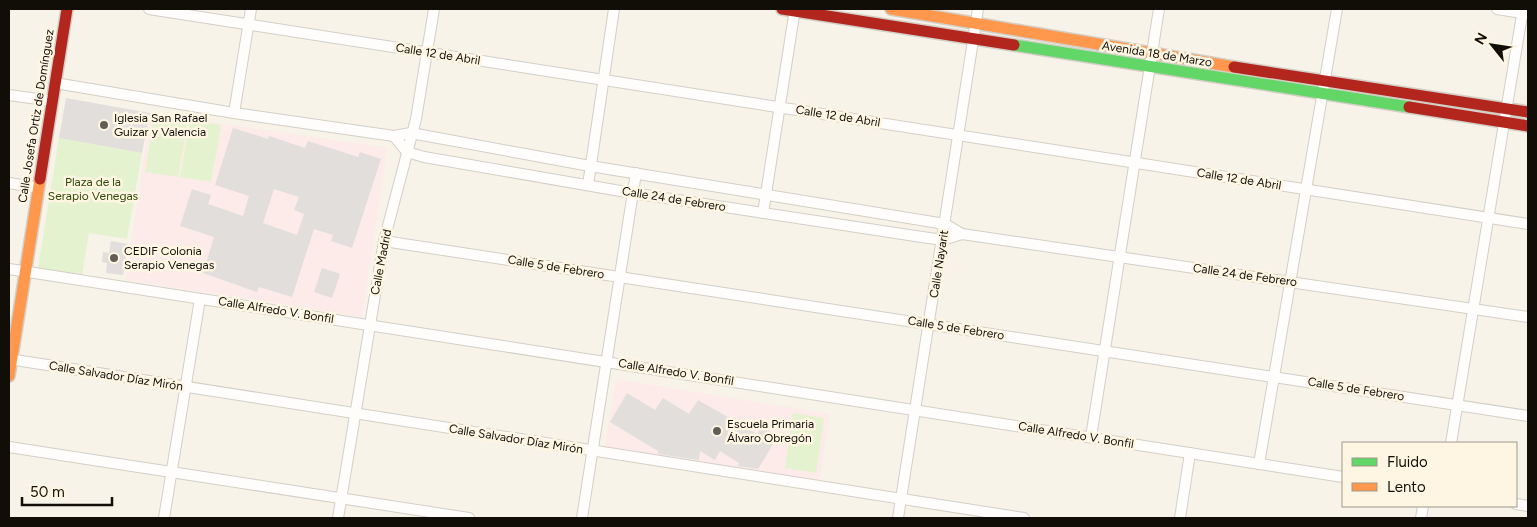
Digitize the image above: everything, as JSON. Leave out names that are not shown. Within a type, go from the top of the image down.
[{"type":"street","name":"Calle Josefa Ortiz de Domínguez","points":[[9,376],[10,359],[67,9]]},
{"type":"street","name":"Calle 12 de Abril","points":[[149,9],[1528,224]]},
{"type":"street","points":[[234,113],[251,9]]},
{"type":"street","name":"Calle Madrid","points":[[338,518],[384,241],[416,119],[434,9]]},
{"type":"street","points":[[588,185],[614,9]]},
{"type":"street","name":"Avenida 18 de Marzo","points":[[782,9],[1528,126]]},
{"type":"street","name":"Avenida 18 de Marzo","points":[[891,9],[976,22],[1152,54],[1528,112]]},
{"type":"street","name":"Calle Nayarit","points":[[898,518],[960,135],[978,9]]},
{"type":"street","points":[[1091,437],[1159,9]]},
{"type":"street","points":[[1260,464],[1337,9]]},
{"type":"street","points":[[1451,442],[1506,109],[1524,12],[1497,9]]},
{"type":"street","points":[[763,213],[795,10]]},
{"type":"street","name":"Calle 24 de Febrero","points":[[55,83],[234,113],[394,136],[411,133],[590,166],[945,224],[962,234],[1528,317]]},
{"type":"street","points":[[9,95],[52,102]]},
{"type":"street","points":[[394,136],[407,152]]},
{"type":"street","name":"Calle 24 de Febrero","points":[[407,152],[424,157],[632,193],[943,240],[962,234]]},
{"type":"street","points":[[582,518],[636,173]]},
{"type":"street","points":[[9,182],[38,188]]},
{"type":"street","name":"Calle 5 de Febrero","points":[[384,241],[1528,416]]},
{"type":"street","name":"Calle Alfredo V. Bonfil","points":[[9,269],[1342,477]]},
{"type":"street","points":[[164,518],[200,298]]},
{"type":"street","name":"Calle Salvador Díaz Mirón","points":[[10,359],[1024,518]]},
{"type":"street","points":[[9,447],[469,518]]},
{"type":"street","points":[[1180,518],[1190,453]]},
{"type":"shaded area","points":[[150,113],[387,148],[362,317],[126,280]]},
{"type":"shaded area","name":"Escuela Primaria Álvaro Obregón","points":[[616,379],[830,414],[819,482],[605,447]]},
{"type":"green space","points":[[154,115],[188,120],[178,177],[145,172]]},
{"type":"green space","points":[[190,120],[221,125],[211,182],[180,177]]},
{"type":"green space","name":"Plaza de la Serapio Venegas","points":[[59,138],[142,153],[127,239],[89,233],[82,275],[38,268]]},
{"type":"green space","points":[[793,413],[824,418],[816,473],[785,468]]},
{"type":"building","name":"Iglesia San Rafael Guizar y Valencia","points":[[66,98],[150,113],[142,153],[59,138]]},
{"type":"building","points":[[233,128],[268,139],[269,136],[305,148],[308,141],[358,157],[360,152],[381,159],[352,248],[331,241],[333,235],[314,229],[292,297],[259,287],[257,292],[203,273],[214,237],[180,226],[192,189],[211,195],[208,204],[243,216],[249,196],[215,185]],"holes":[[[274,189],[299,197],[294,210],[304,214],[297,235],[263,223]]]},
{"type":"building","name":"CEDIF Colonia Serapio Venegas","points":[[111,241],[128,244],[123,275],[106,273],[107,263],[102,262],[103,252],[109,253]]},
{"type":"building","points":[[322,268],[340,274],[332,298],[314,292]]},
{"type":"building","points":[[627,393],[655,410],[663,398],[689,414],[698,400],[757,434],[762,426],[778,436],[758,469],[738,466],[739,463],[720,451],[715,460],[700,451],[699,460],[658,454],[658,451],[610,422]]},
{"type":"traffic: fast","points":[[1014,45],[1409,107]]},
{"type":"traffic: slow","points":[[891,9],[1234,67]]},
{"type":"traffic: slow","points":[[9,376],[40,179]]},
{"type":"traffic: jam","points":[[40,179],[67,9]]},
{"type":"traffic: jam","points":[[782,9],[1014,45]]},
{"type":"traffic: jam","points":[[1234,67],[1528,112]]},
{"type":"traffic: jam","points":[[1409,107],[1528,126]]},
{"type":"place","name":"Iglesia San Rafael Guizar y Valencia","points":[[104,125]]},
{"type":"place","name":"CEDIF Colonia Serapio Venegas","points":[[114,258]]},
{"type":"place","name":"Escuela Primaria Álvaro Obregón","points":[[717,431]]}]
